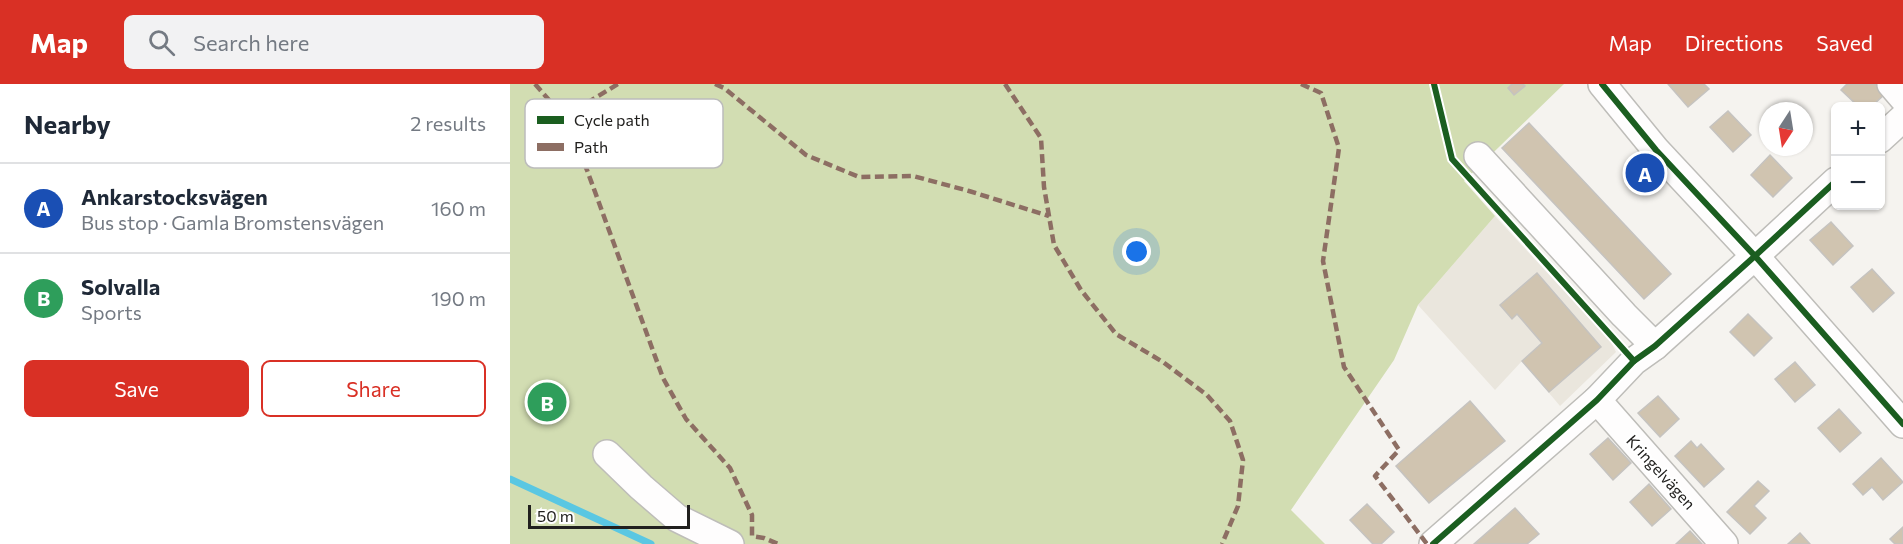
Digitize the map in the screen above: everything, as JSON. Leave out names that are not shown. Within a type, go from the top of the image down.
[{"type":"street","points":[[1602,84],[1656,150],[1755,256],[1903,424]]},
{"type":"street","points":[[1891,84],[1903,98]]},
{"type":"street","points":[[1885,135],[1903,118]]},
{"type":"street","points":[[1478,156],[1655,346]]},
{"type":"street","points":[[1433,544],[1597,400],[1634,361],[1655,346],[1831,186]]},
{"type":"street","name":"Kringelvägen","points":[[1597,400],[1724,544]]},
{"type":"street","points":[[607,454],[677,518],[730,544]]},
{"type":"shaded area","points":[[1495,216],[1611,342],[1616,352],[1560,406],[1522,361],[1495,390],[1418,305]]},
{"type":"green space","points":[[510,84],[1564,84],[1464,181],[1495,216],[1418,305],[1394,360],[1291,510],[1325,544],[510,544]]},
{"type":"building","points":[[1512,84],[1525,86],[1514,95],[1508,88]]},
{"type":"building","points":[[1668,84],[1704,84],[1709,89],[1688,107]]},
{"type":"building","points":[[1847,84],[1875,84],[1885,94],[1876,102],[1854,102],[1841,90]]},
{"type":"building","points":[[1728,111],[1751,135],[1733,152],[1710,127]]},
{"type":"building","points":[[1529,123],[1671,274],[1644,299],[1502,148]]},
{"type":"building","points":[[1771,156],[1792,178],[1773,197],[1751,175]]},
{"type":"building","points":[[1831,222],[1853,246],[1833,265],[1810,240]]},
{"type":"building","points":[[1872,269],[1894,293],[1873,312],[1851,287]]},
{"type":"building","points":[[1537,273],[1601,347],[1549,392],[1522,361],[1542,343],[1517,314],[1512,319],[1500,305]]},
{"type":"building","points":[[1748,314],[1772,338],[1754,356],[1730,332]]},
{"type":"building","points":[[1795,362],[1815,385],[1795,402],[1775,379]]},
{"type":"building","points":[[1658,396],[1679,419],[1660,437],[1638,413]]},
{"type":"building","points":[[1470,401],[1505,441],[1429,503],[1396,466]]},
{"type":"building","points":[[1839,409],[1861,433],[1840,452],[1818,428]]},
{"type":"building","points":[[1608,438],[1631,463],[1613,480],[1590,454]]},
{"type":"building","points":[[1691,441],[1697,448],[1701,444],[1724,469],[1704,487],[1675,456]]},
{"type":"building","points":[[1881,458],[1903,482],[1883,500],[1872,487],[1863,495],[1853,484]]},
{"type":"building","points":[[1758,481],[1769,491],[1754,506],[1766,518],[1750,534],[1727,512]]},
{"type":"building","points":[[1649,484],[1671,509],[1652,526],[1630,502]]},
{"type":"building","points":[[1367,504],[1394,532],[1381,544],[1373,544],[1350,520]]},
{"type":"building","points":[[1515,508],[1539,534],[1527,544],[1474,544]]},
{"type":"building","points":[[1903,527],[1903,544],[1895,544],[1890,539]]},
{"type":"building","points":[[1690,531],[1702,544],[1676,544]]},
{"type":"building","points":[[1800,533],[1810,544],[1788,544]]},
{"type":"waterway","points":[[510,479],[651,544]]},
{"type":"marked path","points":[[535,84],[548,99]]},
{"type":"marked path","points":[[593,99],[618,84]]},
{"type":"marked path","points":[[715,84],[724,88],[806,155],[859,177],[913,176],[1049,216]]},
{"type":"marked path","points":[[1005,84],[1041,138],[1044,187],[1054,245],[1081,290],[1116,334],[1163,362],[1207,395],[1230,421],[1243,460],[1238,506],[1222,544]]},
{"type":"marked path","points":[[1301,84],[1321,93],[1339,148],[1323,261],[1344,367],[1399,450],[1375,476],[1427,544]]},
{"type":"marked path","points":[[586,168],[663,378],[686,419],[730,468],[752,515],[752,536],[778,544]]},
{"type":"cycle path","points":[[1434,84],[1452,159],[1634,361]]},
{"type":"cycle path","points":[[1602,84],[1656,150],[1755,256],[1903,424]]},
{"type":"cycle path","points":[[1433,544],[1597,400],[1634,361],[1655,346],[1831,186]]},
{"type":"place","name":"Ankarstocksvägen","points":[[1645,173]]},
{"type":"place","name":"Solvalla","points":[[547,402]]}]
